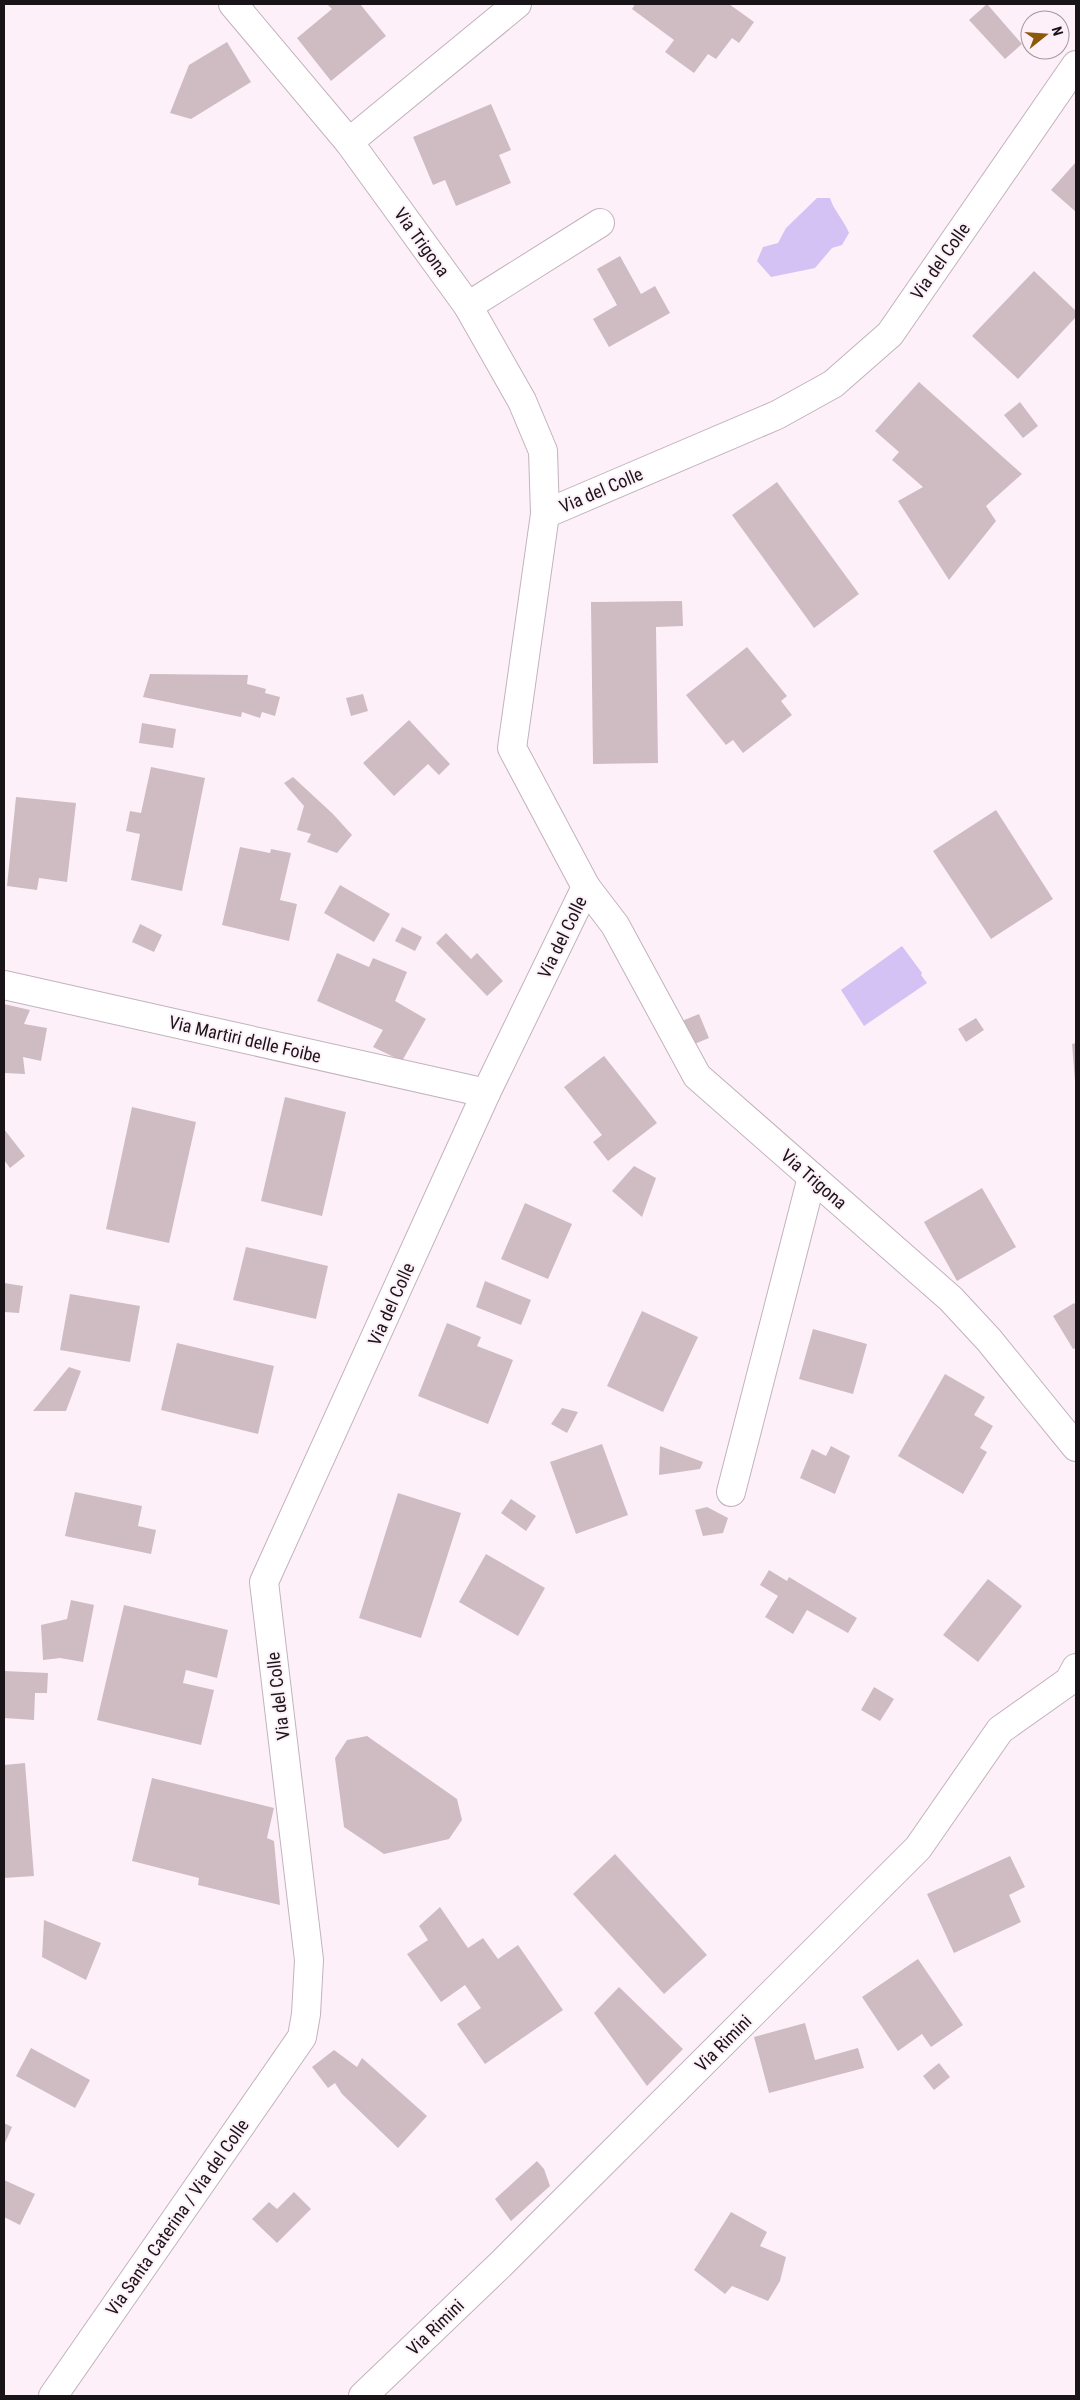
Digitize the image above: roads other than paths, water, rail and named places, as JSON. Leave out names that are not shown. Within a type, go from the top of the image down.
[{"type":"street","name":"Via Trigona","points":[[233,4],[349,142],[468,306],[522,401],[543,451],[545,514]]},
{"type":"street","points":[[349,142],[517,4]]},
{"type":"street","name":"Via del Colle","points":[[302,2037],[306,2014],[309,1960],[264,1582],[486,1093],[586,887],[512,748],[545,514],[777,415],[833,384],[890,334],[1076,65]]},
{"type":"street","points":[[468,306],[600,223]]},
{"type":"street","name":"Via Trigona","points":[[586,887],[615,925],[697,1076],[951,1299],[989,1340],[1076,1447]]},
{"type":"street","name":"Via Martiri delle Foibe","points":[[4,985],[486,1093]]},
{"type":"street","points":[[731,1492],[812,1177]]},
{"type":"street","name":"Via Rimini","points":[[363,2396],[509,2256],[918,1848],[1000,1730],[1074,1676]]},
{"type":"street","name":"Via Santa Caterina / Via del Colle","points":[[53,2396],[302,2037]]}]
